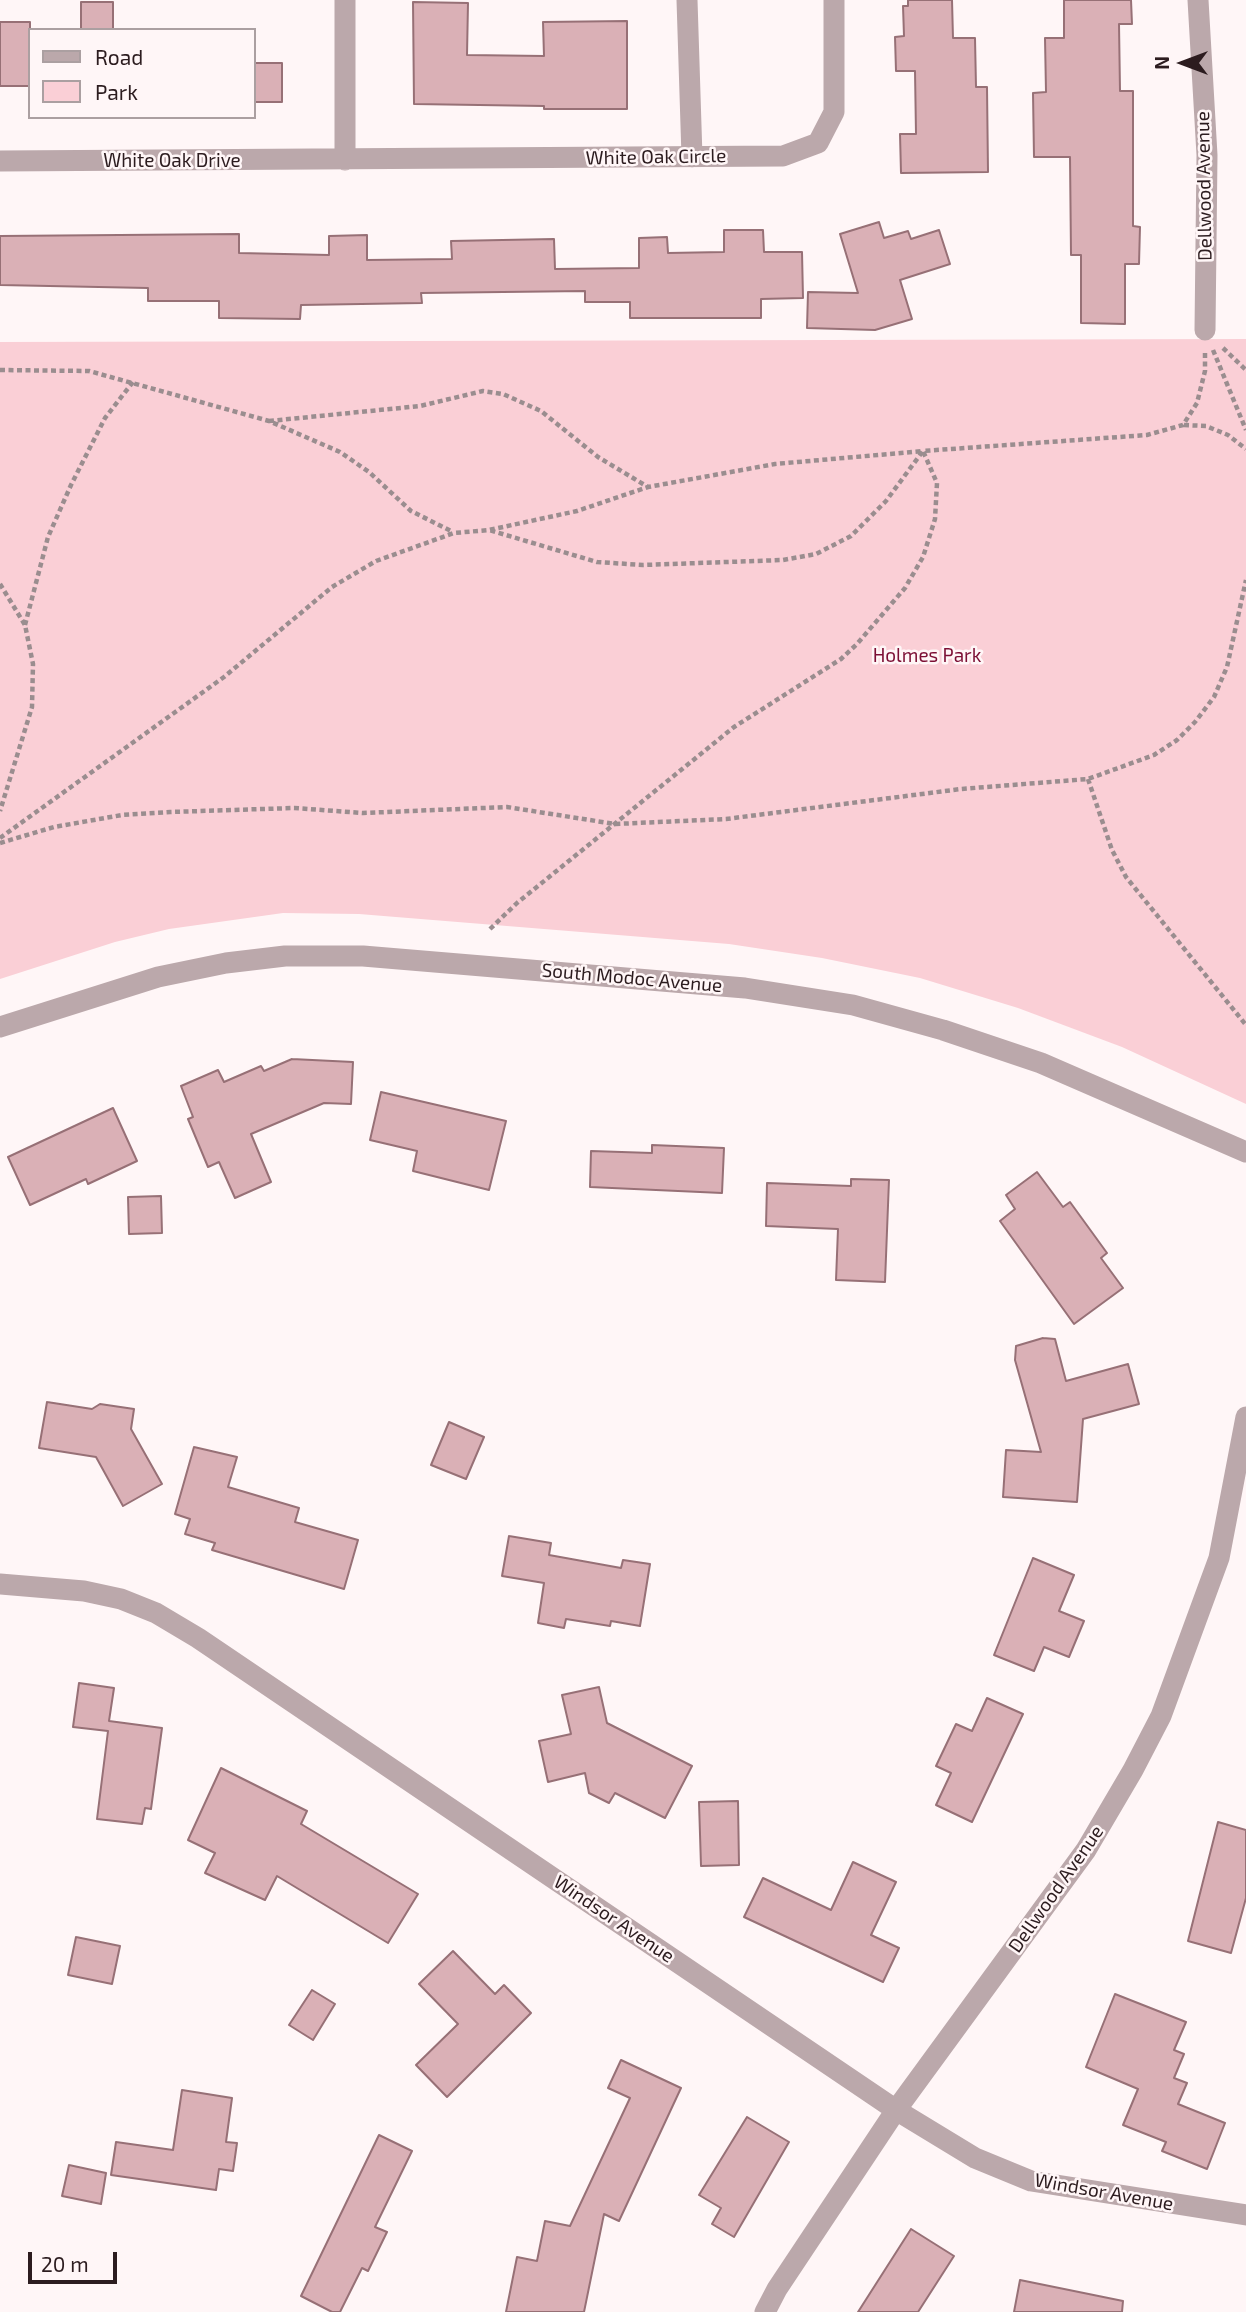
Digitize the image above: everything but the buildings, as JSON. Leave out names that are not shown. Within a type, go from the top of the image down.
[{"type":"street","points":[[345,0],[345,160]]},
{"type":"street","points":[[687,0],[692,157]]},
{"type":"street","name":"White Oak Circle","points":[[345,160],[783,156],[818,143],[834,112],[834,0]]},
{"type":"street","name":"Dellwood Avenue","points":[[1198,0],[1207,155],[1205,330]]},
{"type":"street","name":"White Oak Drive","points":[[0,161],[345,160]]},
{"type":"street","name":"South Modoc Avenue","points":[[0,1027],[158,977],[226,963],[285,956],[363,956],[746,988],[853,1005],[943,1030],[1041,1063],[1246,1152]]},
{"type":"street","name":"Dellwood Avenue","points":[[765,2312],[777,2289],[896,2110],[1086,1850],[1161,1716],[1219,1558],[1246,1418]]},
{"type":"street","name":"Windsor Avenue","points":[[0,1584],[84,1591],[121,1599],[156,1614],[198,1638],[896,2110],[975,2158],[1031,2181],[1246,2215]]},
{"type":"path","points":[[1205,330],[1246,370]]},
{"type":"path","points":[[1205,330],[1246,430]]},
{"type":"path","points":[[1183,425],[1197,403],[1205,371],[1205,330]]},
{"type":"path","points":[[0,370],[89,371],[269,421],[340,452],[369,472],[411,511],[454,533]]},
{"type":"path","points":[[25,625],[48,537],[71,485],[106,418],[133,382]]},
{"type":"path","points":[[269,421],[419,406],[483,391],[503,394],[541,411],[598,457],[648,487]]},
{"type":"path","points":[[0,838],[224,677],[332,587],[376,561],[454,533],[489,530],[577,511],[648,487],[775,464],[1147,435],[1183,425],[1206,426],[1228,435],[1246,449]]},
{"type":"path","points":[[489,530],[597,562],[643,565],[783,561],[816,554],[851,536],[886,501],[923,451]]},
{"type":"path","points":[[490,929],[517,902],[734,727],[841,659],[905,588],[923,557],[935,519],[937,483],[923,451]]},
{"type":"path","points":[[0,844],[54,827],[122,815],[294,808],[363,813],[507,807],[615,824],[726,818],[961,789],[1088,779],[1154,755],[1177,740],[1195,722],[1214,697],[1227,667],[1246,580]]},
{"type":"path","points":[[0,584],[25,625],[33,664],[32,707],[0,811]]},
{"type":"path","points":[[1088,779],[1112,850],[1126,877],[1246,1025]]},
{"type":"green space","name":"Holmes Park","points":[[1246,339],[1246,1104],[1122,1047],[1018,1008],[920,978],[822,958],[729,944],[359,914],[283,913],[169,929],[115,942],[0,979],[0,342]]}]
